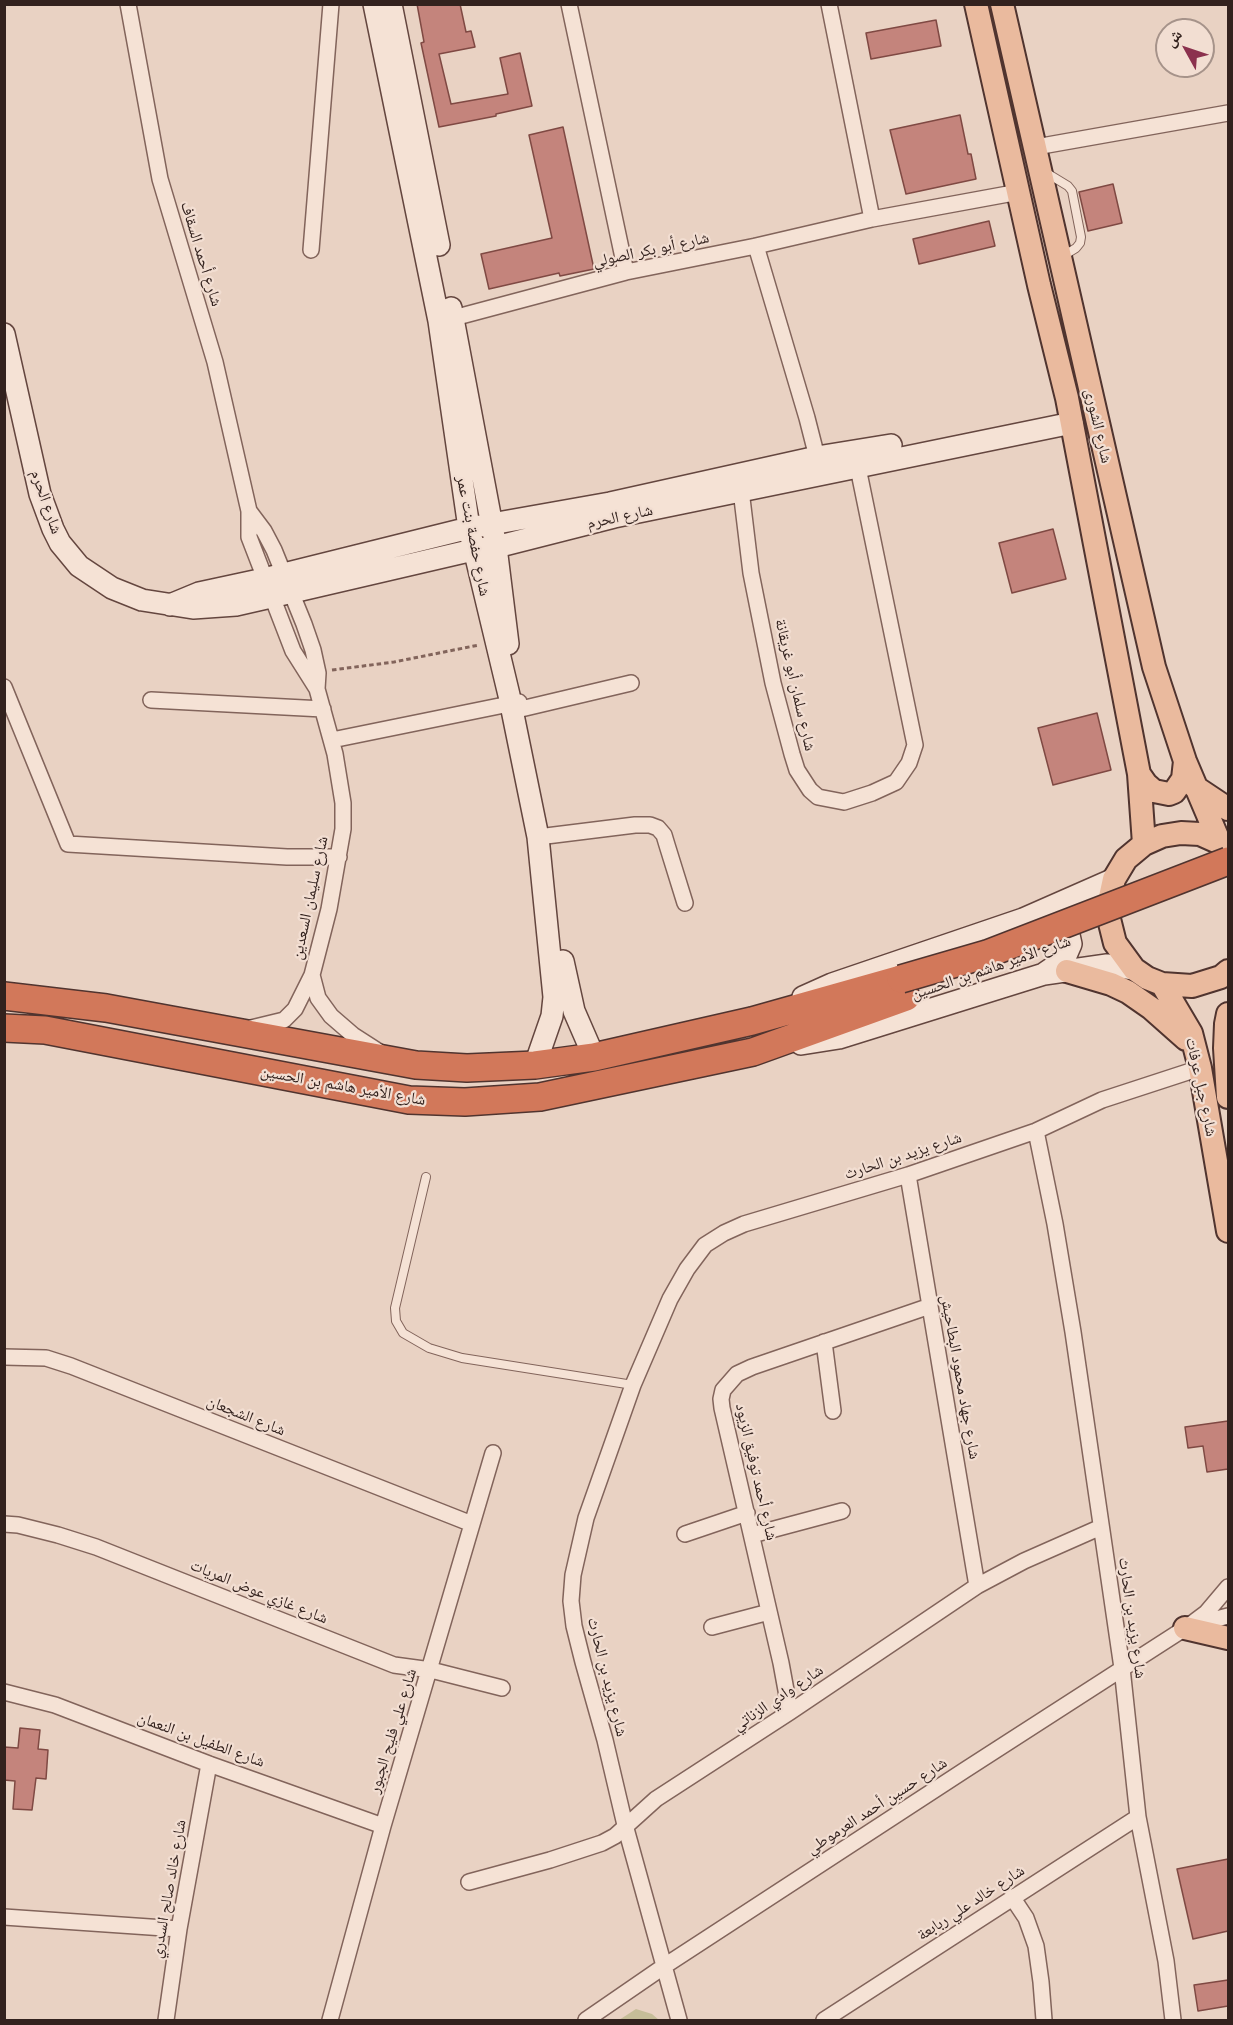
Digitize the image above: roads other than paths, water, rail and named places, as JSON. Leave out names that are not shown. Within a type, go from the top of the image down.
[{"type":"highway","name":"شارع الأمير هاشم بن الحسين","points":[[4,1028],[45,1030],[409,1100],[465,1102],[540,1096],[753,1052],[987,954],[1226,847]]},
{"type":"highway","name":"شارع الأمير هاشم بن الحسين","points":[[4,996],[106,1008],[416,1065],[467,1068],[535,1065],[594,1057],[903,988],[990,971],[1228,880]]},
{"type":"main road","name":"شارع الشورى","points":[[976,4],[1070,416],[1100,559],[1139,774],[1144,844]]},
{"type":"main road","name":"شارع الشورى","points":[[1002,4],[1154,667],[1195,787],[1226,847]]},
{"type":"main road","points":[[1139,774],[1154,791],[1169,794],[1174,792],[1183,779],[1185,761]]},
{"type":"main road","points":[[1195,787],[1228,809]]},
{"type":"main road","points":[[1226,847],[1200,834],[1181,833],[1162,836],[1144,844],[1126,859],[1114,879],[1107,911],[1114,943],[1134,969],[1147,978],[1162,984],[1192,986],[1221,977],[1228,971]]},
{"type":"main road","points":[[1067,971],[1111,984],[1135,996],[1166,1020],[1195,1049],[1208,1022],[1227,1019]]},
{"type":"main road","name":"شارع جبل عرفات","points":[[1162,984],[1195,1049],[1228,1231]]},
{"type":"main road","name":"شارع جبل عرفات","points":[[1227,1019],[1225,1048],[1228,1097]]},
{"type":"main road","points":[[1188,1627],[1228,1638]]},
{"type":"street","name":"شارع أحمد السقاف","points":[[128,4],[160,179],[215,362],[249,511],[264,531],[277,586]]},
{"type":"street","points":[[311,250],[331,4]]},
{"type":"street","name":"شارع حفصة بنت عمر","points":[[374,4],[496,547],[517,705],[544,836],[569,991],[574,1011],[594,1057]]},
{"type":"street","name":"شارع حفصة بنت عمر","points":[[391,4],[446,319],[469,528],[496,642],[517,705]]},
{"type":"street","points":[[568,4],[626,272]]},
{"type":"street","points":[[829,4],[872,219]]},
{"type":"street","points":[[1037,158],[1228,112]]},
{"type":"street","name":"شارع أبو بكر الصولي","points":[[446,319],[626,272],[756,246],[872,219],[1019,192]]},
{"type":"street","points":[[756,246],[819,466]]},
{"type":"street","name":"شارع الحرم","points":[[4,334],[40,494],[60,543],[79,566],[112,588],[142,600],[170,606],[204,608],[236,605],[277,586],[469,528],[612,510],[1070,416]]},
{"type":"street","name":"شارع سلمان أبو غريقانة","points":[[741,484],[754,584],[773,683],[797,770],[810,790],[818,797],[844,802],[896,782],[909,763],[915,745],[856,459]]},
{"type":"street","name":"شارع الحرم","points":[[277,586],[496,547],[612,510]]},
{"type":"street","name":"شارع سليمان السعدين","points":[[277,586],[304,624],[318,673],[317,689]]},
{"type":"street","name":"شارع سليمان السعدين","points":[[232,1030],[265,1026],[284,1020],[295,1009],[312,975],[329,909],[343,830],[343,803],[333,740],[317,689],[293,651],[277,586]]},
{"type":"street","points":[[333,740],[631,683]]},
{"type":"street","points":[[4,687],[68,844],[286,857],[339,857]]},
{"type":"street","points":[[151,700],[323,709]]},
{"type":"street","points":[[544,836],[635,825],[650,825],[658,828],[664,835],[685,903]]},
{"type":"street","name":"شارع حفصة بنت عمر","points":[[535,1065],[552,1016],[554,997],[544,836]]},
{"type":"street","name":"شارع الأمير هاشم بن الحسين","points":[[752,1021],[832,984],[1023,920],[1114,879]]},
{"type":"street","points":[[1023,920],[1056,925],[1069,935],[1071,944],[1064,960],[1044,974]]},
{"type":"street","name":"شارع الأمير هاشم بن الحسين","points":[[753,1052],[839,1038],[1044,974],[1107,965],[1134,969]]},
{"type":"street","name":"شارع سليمان السعدين","points":[[312,975],[318,998],[332,1016],[353,1035],[394,1061]]},
{"type":"street","points":[[1036,1131],[1102,1100],[1195,1049]]},
{"type":"street","name":"شارع يزيد بن الحارث","points":[[679,2020],[625,1825],[574,1626],[571,1601],[574,1566],[586,1518],[633,1385],[670,1299],[687,1269],[705,1245],[724,1233],[744,1224],[908,1175],[1036,1131],[1055,1224],[1073,1332],[1122,1668],[1138,1817],[1166,1961],[1173,2020]]},
{"type":"street","name":"شارع جهاد محمود البطاحيش","points":[[908,1175],[977,1586]]},
{"type":"street","name":"شارع أحمد توفيق الزيود","points":[[790,1712],[722,1408],[723,1390],[737,1374],[752,1367],[930,1306]]},
{"type":"street","points":[[824,1342],[833,1411]]},
{"type":"street","name":"شارع الشجعان","points":[[4,1357],[46,1358],[71,1366],[472,1524]]},
{"type":"street","name":"شارع علي فليح الجبور","points":[[330,2020],[383,1826],[493,1453]]},
{"type":"street","points":[[752,1535],[842,1511]]},
{"type":"street","points":[[686,1534],[747,1513]]},
{"type":"street","name":"شارع غازي عوض المريات","points":[[4,1524],[18,1525],[96,1547],[394,1665],[430,1670],[502,1688]]},
{"type":"street","name":"شارع وادي الزناتي","points":[[469,1882],[582,1851],[615,1836],[656,1799],[977,1586],[1024,1561],[1101,1527]]},
{"type":"street","name":"شارع حسين أحمد العرموطي","points":[[586,2020],[663,1967],[1188,1627],[1206,1613],[1228,1587]]},
{"type":"street","points":[[712,1627],[769,1612]]},
{"type":"street","name":"شارع حسين أحمد العرموطي","points":[[1188,1627],[1228,1616]]},
{"type":"street","name":"شارع الطفيل بن النعمان","points":[[4,1692],[55,1704],[209,1764],[383,1826]]},
{"type":"street","name":"شارع خالد صالح السدري","points":[[166,2020],[179,1929],[209,1764]]},
{"type":"street","name":"شارع خالد علي ربابعة","points":[[824,2020],[1138,1817]]},
{"type":"street","points":[[1012,1897],[1026,1918],[1036,1946],[1044,2020]]},
{"type":"street","points":[[4,1917],[179,1929]]},
{"type":"lane","points":[[426,1177],[395,1308],[396,1321],[403,1333],[429,1348],[462,1359],[633,1385]]}]
